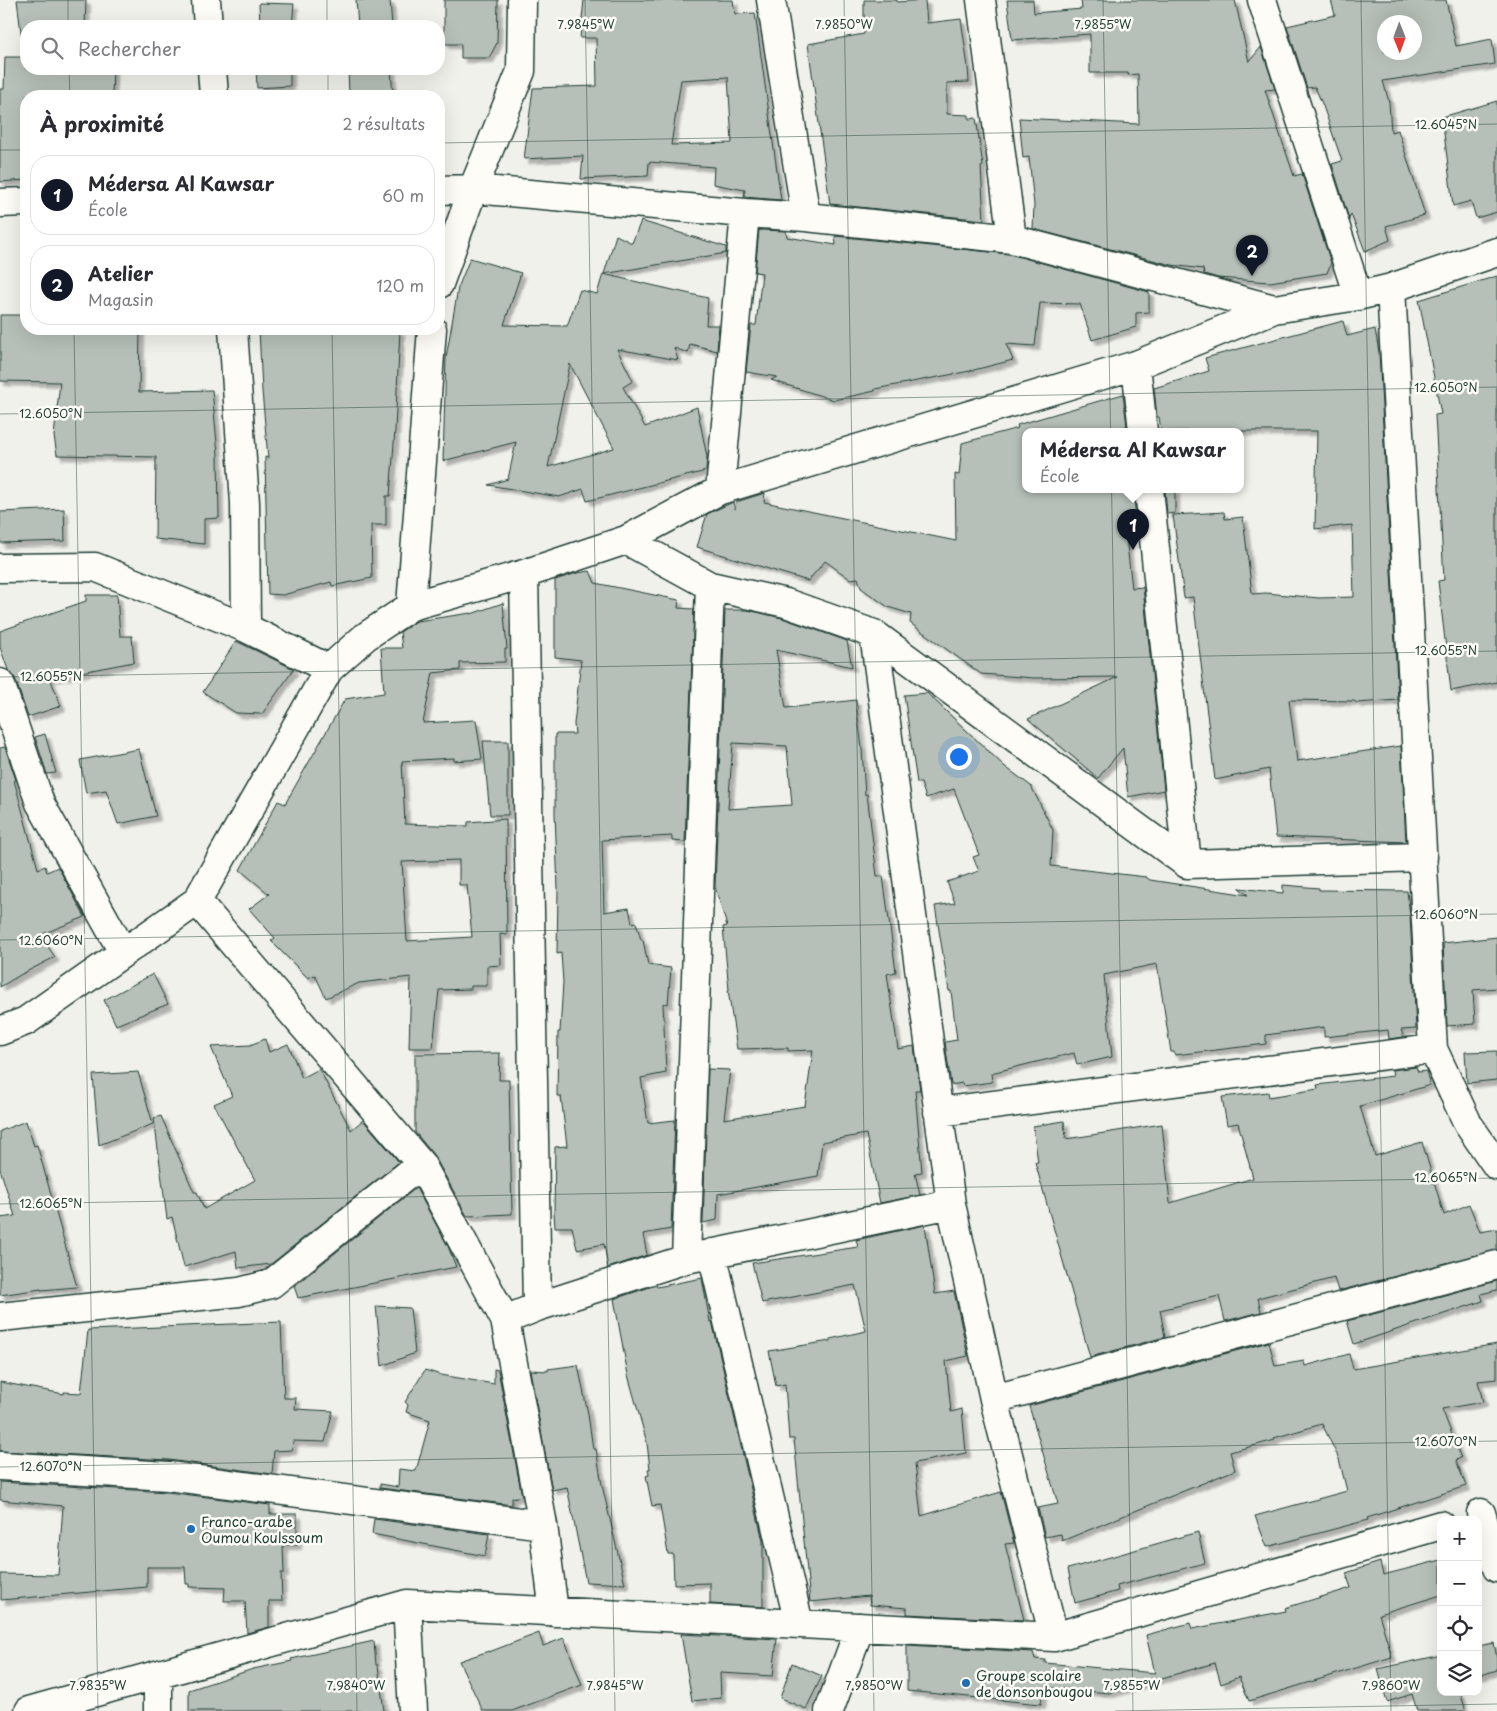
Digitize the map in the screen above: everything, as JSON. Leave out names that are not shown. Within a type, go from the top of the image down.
[{"type":"street","points":[[206,0],[208,20]]},
{"type":"street","points":[[445,267],[473,189],[521,71],[522,0]]},
{"type":"street","points":[[772,0],[806,217]]},
{"type":"street","points":[[981,0],[1012,239]]},
{"type":"street","points":[[1270,2],[1358,296]]},
{"type":"street","points":[[212,75],[214,90]]},
{"type":"street","points":[[445,190],[473,189],[806,217],[1012,239],[1274,309]]},
{"type":"street","points":[[0,203],[20,202]]},
{"type":"street","points":[[720,490],[745,213]]},
{"type":"street","points":[[0,1031],[26,1021],[197,901],[329,669],[365,637],[411,606],[524,574],[626,540],[720,490],[1136,365],[1274,309],[1358,296],[1391,288],[1497,252]]},
{"type":"street","points":[[1391,288],[1434,1049],[1468,1124],[1497,1166]]},
{"type":"street","points":[[233,335],[245,503],[246,628]]},
{"type":"street","points":[[411,606],[432,335]]},
{"type":"street","points":[[1136,365],[1143,428]]},
{"type":"street","points":[[1149,493],[1187,864]]},
{"type":"street","points":[[626,540],[710,586],[786,603],[874,634],[1187,864],[1423,857]]},
{"type":"street","points":[[0,568],[96,567],[246,628],[329,669]]},
{"type":"street","points":[[524,574],[537,1306]]},
{"type":"street","points":[[686,1259],[710,586]]},
{"type":"street","points":[[874,634],[951,1204],[994,1399],[1054,1637]]},
{"type":"street","points":[[0,683],[40,803],[123,952]]},
{"type":"street","points":[[197,901],[421,1164],[505,1320],[543,1524],[554,1612]]},
{"type":"street","points":[[938,1112],[1434,1049]]},
{"type":"street","points":[[0,1317],[238,1292],[271,1284],[421,1164]]},
{"type":"street","points":[[505,1320],[537,1306],[686,1259],[951,1204]]},
{"type":"street","points":[[712,1254],[799,1624]]},
{"type":"street","points":[[994,1399],[1497,1265]]},
{"type":"street","points":[[0,1466],[168,1476],[543,1524]]},
{"type":"street","points":[[1479,1514],[1497,1568]]},
{"type":"street","points":[[29,1711],[407,1604],[1054,1637],[1437,1526]]},
{"type":"street","points":[[407,1604],[413,1711]]},
{"type":"street","points":[[829,1711],[860,1628]]},
{"type":"street","points":[[158,1674],[158,1711]]},
{"type":"building","points":[[17,0],[86,0],[85,20],[20,20],[20,24]]},
{"type":"building","points":[[356,0],[390,0],[392,20],[358,20]]},
{"type":"building","points":[[444,0],[498,0],[497,43],[489,58],[461,58],[461,44],[445,44]]},
{"type":"building","points":[[584,0],[733,0],[735,14],[755,13],[781,200],[744,197],[745,190],[713,184],[714,167],[649,162],[648,176],[581,179],[583,156],[524,159],[533,88],[597,86],[596,38],[580,38]],"holes":[[[728,77],[732,143],[671,145],[681,80]]]},
{"type":"building","points":[[864,0],[897,0],[897,2],[925,0],[927,23],[961,19],[969,82],[947,83],[947,114],[969,115],[969,119],[976,118],[983,166],[981,167],[984,220],[830,204],[808,44],[864,34]]},
{"type":"building","points":[[1007,0],[1033,0],[1034,13],[1082,9],[1081,0],[1235,0],[1249,62],[1261,47],[1275,89],[1265,90],[1294,176],[1302,174],[1331,263],[1327,273],[1270,282],[1218,278],[1204,274],[1203,269],[1172,265],[1033,229],[1034,205],[1029,157],[1023,158],[1019,118],[1139,124],[1138,74],[1090,73],[1090,34],[1012,40]]},
{"type":"building","points":[[1331,0],[1446,0],[1456,46],[1492,39],[1495,64],[1383,81],[1389,102],[1391,132],[1398,130],[1425,215],[1386,226],[1390,240],[1365,251],[1351,214],[1349,219],[1332,164],[1342,161],[1323,106],[1315,87],[1307,88],[1287,26],[1335,15]]},
{"type":"building","points":[[259,3],[294,4],[293,20],[260,20]]},
{"type":"building","points":[[5,57],[20,57],[20,75],[113,75],[112,90],[20,90],[20,180],[0,182],[0,89],[4,89]]},
{"type":"building","points":[[256,75],[290,75],[290,86],[257,88]]},
{"type":"building","points":[[348,75],[391,75],[393,90],[349,90]]},
{"type":"building","points":[[1497,101],[1497,212],[1476,218],[1471,201],[1453,206],[1442,117]]},
{"type":"building","points":[[641,221],[726,247],[726,253],[604,274],[616,235],[632,243]]},
{"type":"building","points":[[759,230],[786,231],[787,237],[836,245],[835,236],[1009,254],[1149,292],[1149,312],[1136,313],[1136,327],[1092,340],[1080,304],[1040,303],[1035,346],[1006,344],[1013,360],[970,371],[875,389],[875,391],[834,400],[771,380],[777,377],[746,372],[751,325],[756,325],[762,273],[755,272]]},
{"type":"building","points":[[470,258],[521,273],[504,325],[567,326],[580,290],[597,294],[603,274],[708,298],[706,325],[719,325],[717,351],[690,344],[688,353],[674,348],[678,360],[617,349],[633,381],[623,387],[645,427],[697,407],[707,457],[706,471],[587,501],[583,489],[559,497],[488,485],[508,479],[516,442],[443,461],[446,358],[458,288]],"holes":[[[570,364],[614,448],[548,467]]]},
{"type":"building","points":[[1497,276],[1497,682],[1451,691],[1438,581],[1444,580],[1435,415],[1441,414],[1419,300]]},
{"type":"building","points":[[0,315],[20,315],[20,335],[140,335],[139,392],[212,390],[218,454],[219,518],[204,519],[204,544],[155,539],[156,457],[57,455],[54,436],[60,382],[0,381]]},
{"type":"building","points":[[1343,321],[1347,336],[1375,329],[1379,352],[1398,700],[1357,703],[1354,701],[1289,700],[1297,761],[1401,746],[1406,842],[1276,837],[1269,769],[1215,780],[1193,597],[1184,598],[1173,515],[1224,512],[1225,519],[1243,517],[1252,594],[1266,593],[1319,598],[1354,597],[1352,525],[1315,529],[1317,431],[1244,431],[1244,428],[1161,428],[1159,417],[1157,417],[1154,388],[1209,371],[1205,358]]},
{"type":"building","points":[[259,335],[400,335],[390,496],[386,496],[386,525],[371,525],[372,578],[332,586],[331,582],[283,595],[268,594],[265,457],[268,458]]},
{"type":"building","points":[[1123,394],[1127,426],[1121,428],[1022,428],[1022,493],[1133,493],[1136,518],[1124,519],[1132,588],[1143,587],[1164,790],[1128,797],[1123,748],[1098,778],[1028,719],[1118,677],[1034,678],[981,674],[910,623],[911,614],[888,607],[861,588],[858,578],[850,579],[825,561],[808,581],[697,547],[707,514],[733,502],[735,509],[736,502],[765,493],[764,502],[956,541],[955,474],[959,475],[962,443],[1018,428],[1017,425]]},
{"type":"building","points":[[1165,493],[1175,493],[1175,513],[1167,514]]},
{"type":"building","points":[[64,509],[65,541],[0,543],[0,512]]},
{"type":"building","points":[[590,571],[595,583],[679,600],[678,608],[694,609],[685,842],[672,841],[672,836],[602,840],[604,912],[629,908],[632,923],[636,922],[641,940],[643,940],[648,965],[671,968],[668,1004],[663,1003],[666,1073],[641,1078],[648,1123],[675,1120],[671,1229],[643,1234],[647,1255],[608,1268],[604,1244],[577,1249],[572,1227],[555,1227],[554,1213],[555,1147],[567,1146],[561,1096],[557,1096],[558,1032],[560,1032],[563,982],[561,953],[557,954],[558,889],[555,814],[555,734],[575,734],[574,724],[581,660],[555,657],[555,580]]},
{"type":"building","points":[[86,595],[117,595],[120,636],[132,636],[134,662],[50,678],[61,706],[28,717],[15,678],[8,670],[0,647],[0,631],[86,601]]},
{"type":"building","points":[[503,603],[507,649],[505,649],[505,662],[460,663],[460,670],[433,673],[423,723],[476,720],[482,759],[454,761],[454,758],[402,761],[405,824],[468,826],[468,822],[506,819],[507,935],[500,934],[501,965],[487,966],[487,986],[471,986],[471,989],[439,990],[433,1048],[409,1048],[411,977],[359,983],[326,998],[315,975],[308,978],[271,941],[275,938],[249,909],[269,894],[240,870],[278,801],[285,804],[345,699],[384,693],[381,648],[402,648],[400,632],[417,621],[471,614]],"holes":[[[459,860],[459,885],[467,885],[472,937],[407,941],[402,862]]]},
{"type":"building","points":[[725,610],[748,610],[782,618],[847,641],[852,667],[776,650],[786,708],[856,700],[865,795],[867,794],[877,876],[883,876],[896,972],[887,974],[898,1049],[914,1046],[920,1090],[915,1090],[922,1172],[915,1173],[920,1195],[880,1203],[866,1134],[822,1142],[818,1176],[718,1194],[717,1220],[703,1223],[708,1069],[730,1070],[724,1119],[805,1106],[813,1050],[788,1051],[788,1048],[737,1049],[728,990],[723,927],[727,926],[715,887]],"holes":[[[733,743],[787,746],[792,805],[728,809]]]},
{"type":"building","points":[[236,641],[294,669],[262,714],[236,713],[203,692]]},
{"type":"building","points":[[927,693],[1004,766],[1031,786],[1053,830],[1051,866],[1146,877],[1150,880],[1248,895],[1239,888],[1283,893],[1283,885],[1319,888],[1319,890],[1407,891],[1416,1029],[1401,1030],[1404,1037],[1389,1039],[1388,1030],[1324,1037],[1324,1027],[1266,1035],[1266,1044],[1175,1055],[1174,1052],[1171,1052],[1157,964],[1104,975],[1112,1057],[1077,1065],[1074,1053],[991,1073],[992,1082],[963,1086],[962,1083],[951,1085],[945,1042],[957,1040],[951,991],[949,991],[935,906],[955,903],[947,882],[979,871],[973,857],[979,855],[954,789],[926,798],[921,783],[917,783],[904,695]]},
{"type":"building","points":[[45,734],[56,773],[47,774],[35,737]]},
{"type":"building","points":[[483,741],[508,741],[508,815],[490,815]]},
{"type":"building","points":[[5,747],[16,780],[14,780],[38,869],[45,866],[47,872],[58,867],[85,917],[40,935],[55,957],[0,987],[0,748]]},
{"type":"building","points":[[139,749],[156,816],[118,824],[106,790],[86,793],[80,760]]},
{"type":"building","points":[[1497,937],[1497,988],[1473,990],[1475,1024],[1447,1026],[1443,943]]},
{"type":"building","points":[[153,974],[168,1004],[116,1025],[104,1000]]},
{"type":"building","points":[[265,1039],[269,1052],[288,1044],[302,1078],[319,1069],[351,1130],[363,1120],[399,1162],[271,1264],[238,1268],[236,1251],[184,1267],[172,1217],[167,1219],[154,1118],[161,1116],[194,1192],[197,1192],[204,1209],[255,1180],[214,1104],[232,1096],[211,1047],[250,1045]]},
{"type":"building","points":[[1497,1051],[1497,1080],[1467,1083],[1465,1052]]},
{"type":"building","points":[[500,1053],[499,1080],[509,1080],[512,1214],[467,1216],[435,1157],[415,1132],[415,1054]]},
{"type":"building","points":[[1416,1067],[1418,1072],[1426,1071],[1430,1085],[1360,1106],[1375,1156],[1422,1142],[1444,1215],[1469,1204],[1480,1232],[1497,1229],[1497,1250],[1338,1291],[1334,1278],[1258,1298],[1261,1312],[1225,1321],[1219,1296],[1160,1310],[1165,1337],[1090,1357],[1035,1162],[1038,1162],[1033,1126],[1064,1121],[1066,1139],[1162,1124],[1170,1203],[1253,1178],[1238,1123],[1227,1125],[1222,1097],[1268,1092],[1269,1097],[1318,1089],[1317,1085],[1393,1076],[1392,1070]]},
{"type":"building","points":[[138,1072],[153,1124],[99,1145],[93,1075]]},
{"type":"building","points":[[26,1121],[34,1146],[37,1145],[77,1287],[41,1289],[0,1295],[0,1218],[15,1216],[0,1169],[0,1131]]},
{"type":"building","points":[[416,1188],[448,1246],[456,1267],[298,1298],[294,1286]]},
{"type":"building","points":[[925,1225],[935,1294],[954,1291],[968,1356],[946,1361],[951,1412],[962,1409],[966,1453],[915,1463],[921,1516],[1001,1492],[1014,1543],[1005,1544],[1024,1620],[907,1614],[907,1608],[870,1605],[869,1596],[810,1602],[794,1439],[789,1439],[785,1384],[776,1386],[769,1351],[830,1341],[830,1339],[866,1331],[855,1285],[762,1303],[752,1263],[858,1247],[856,1240]]},
{"type":"building","points":[[702,1278],[710,1322],[712,1321],[763,1541],[763,1607],[710,1604],[710,1583],[674,1584],[673,1554],[668,1554],[660,1505],[652,1506],[646,1476],[649,1475],[648,1469],[650,1469],[647,1443],[628,1375],[614,1299],[656,1285],[657,1287]]},
{"type":"building","points":[[1497,1281],[1497,1290],[1481,1294],[1483,1301],[1354,1344],[1347,1321]]},
{"type":"building","points":[[376,1306],[410,1308],[415,1353],[382,1366]]},
{"type":"building","points":[[281,1322],[284,1398],[296,1398],[295,1409],[333,1411],[325,1442],[293,1441],[292,1450],[274,1451],[272,1474],[169,1460],[0,1451],[0,1382],[64,1394],[64,1392],[81,1393],[88,1330]]},
{"type":"building","points":[[1269,1342],[1275,1366],[1304,1361],[1305,1366],[1349,1354],[1353,1369],[1497,1344],[1497,1379],[1478,1381],[1483,1402],[1442,1409],[1461,1458],[1456,1460],[1466,1486],[1367,1518],[1368,1520],[1267,1547],[1255,1516],[1347,1491],[1339,1459],[1322,1424],[1274,1438],[1275,1440],[1230,1452],[1235,1470],[1062,1541],[1061,1534],[1045,1537],[1038,1508],[1058,1504],[1029,1406]]},
{"type":"building","points":[[578,1365],[593,1449],[596,1449],[602,1485],[625,1584],[586,1582],[567,1487],[552,1490],[530,1370],[548,1371],[548,1369]]},
{"type":"building","points":[[494,1369],[498,1370],[522,1496],[512,1498],[512,1505],[380,1488],[380,1484],[398,1487],[399,1469],[416,1471],[430,1420],[406,1412],[408,1405],[405,1402],[425,1370],[441,1375],[494,1384]]},
{"type":"building","points":[[0,1482],[167,1492],[270,1505],[270,1514],[297,1514],[297,1545],[283,1545],[282,1601],[269,1601],[269,1627],[247,1633],[245,1601],[224,1601],[225,1588],[189,1587],[189,1584],[186,1584],[185,1567],[147,1567],[147,1587],[1,1600],[1,1574],[58,1575],[63,1506],[0,1500]]},
{"type":"building","points":[[374,1519],[489,1534],[485,1556],[372,1534]]},
{"type":"building","points":[[1198,1532],[1205,1563],[1117,1586],[1118,1591],[1075,1603],[1068,1569]]},
{"type":"building","points":[[1437,1561],[1437,1596],[1379,1614],[1392,1657],[1249,1701],[1239,1677],[1221,1684],[1215,1663],[1109,1693],[1043,1687],[1041,1704],[907,1691],[907,1645],[1033,1652],[1035,1659],[1045,1660],[1045,1663],[1155,1673],[1146,1635],[1190,1623],[1192,1629],[1286,1611],[1285,1608],[1351,1588],[1346,1573],[1380,1562],[1383,1575]]},
{"type":"building","points":[[539,1633],[543,1646],[564,1638],[582,1685],[512,1711],[483,1711],[459,1661]]},
{"type":"building","points":[[681,1634],[777,1639],[773,1676],[720,1673],[721,1698],[692,1701]]},
{"type":"building","points":[[374,1641],[384,1711],[189,1711],[189,1690],[253,1669]]},
{"type":"building","points":[[1494,1643],[1497,1670],[1482,1675],[1482,1651],[1482,1645]]},
{"type":"building","points":[[1437,1656],[1437,1696],[1461,1696],[1466,1711],[1417,1711],[1412,1694],[1387,1702],[1378,1669]]},
{"type":"building","points":[[792,1663],[822,1676],[806,1709],[780,1698]]},
{"type":"place","name":"Atelier","points":[[1252,276]]},
{"type":"place","name":"Médersa Al Kawsar","points":[[1133,550]]},
{"type":"place","name":"Franco-arabe Oumou Koulssoum","points":[[191,1529]]},
{"type":"place","name":"Groupe scolaire de donsonbougou","points":[[966,1683]]}]
